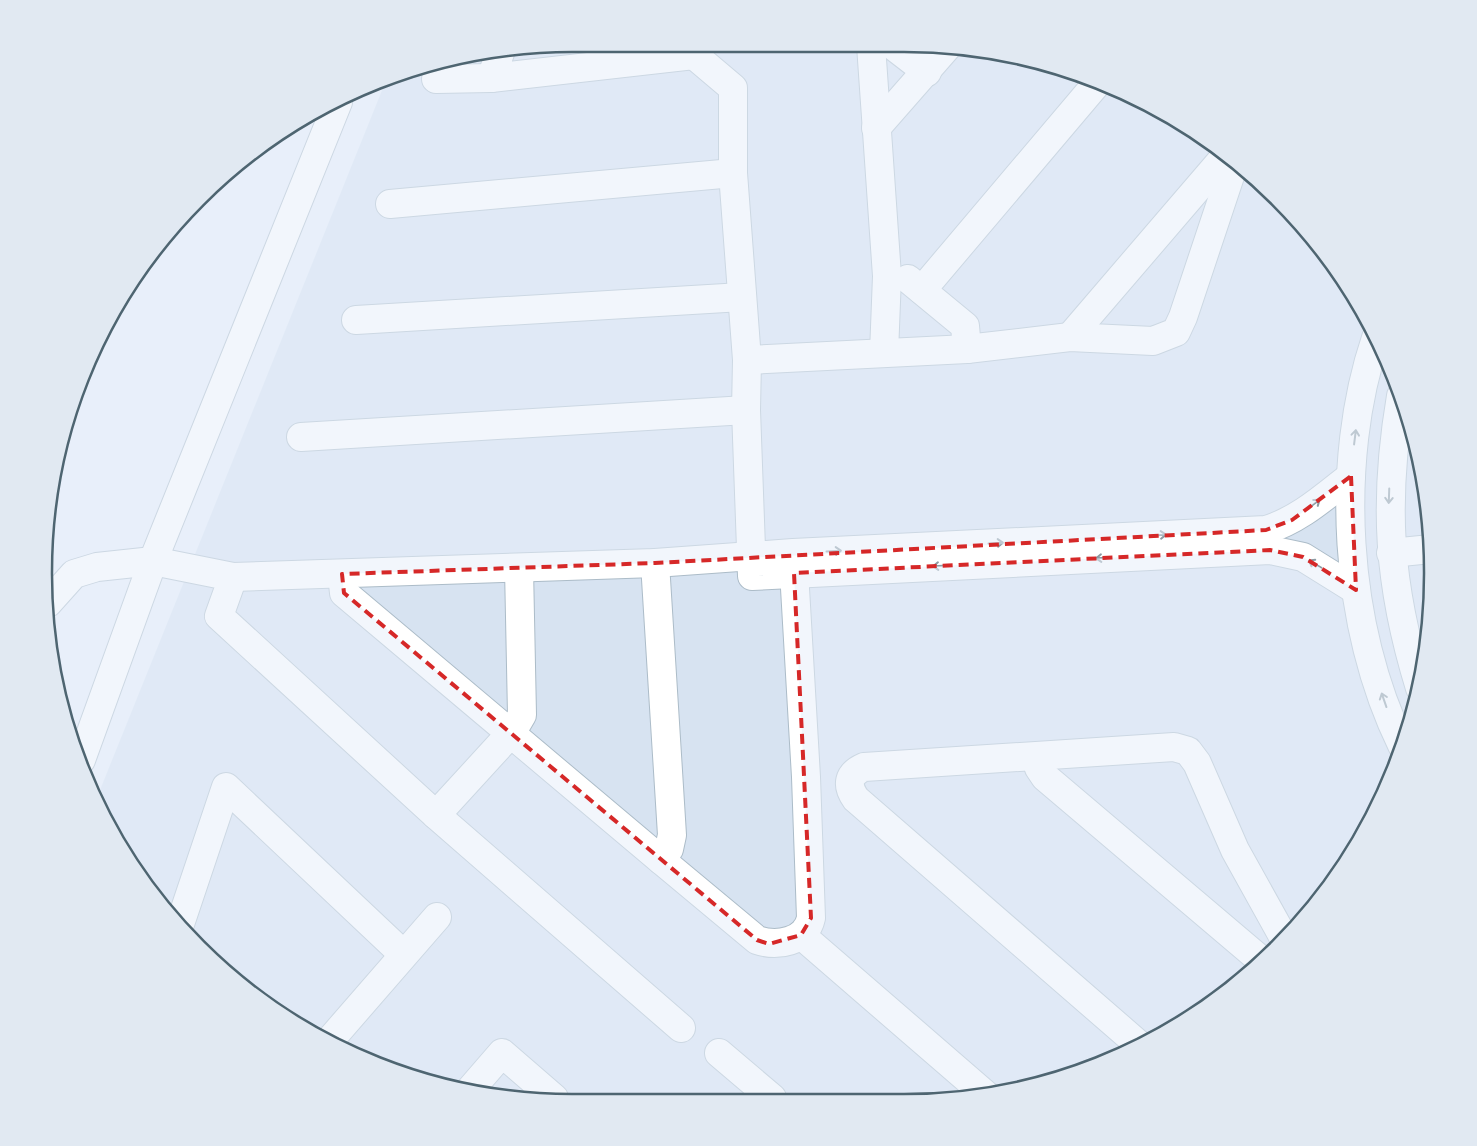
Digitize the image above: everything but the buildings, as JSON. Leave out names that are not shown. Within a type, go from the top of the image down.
[{"type":"street","points":[[436,79],[496,65],[652,52]]},
{"type":"street","points":[[691,52],[733,88],[733,174],[747,360],[746,410],[751,566]]},
{"type":"street","points":[[871,52],[887,276],[884,353]]},
{"type":"street","points":[[901,52],[927,72]]},
{"type":"street","points":[[876,128],[941,54]]},
{"type":"street","points":[[922,290],[1093,88]]},
{"type":"street","points":[[84,750],[153,561],[335,110]]},
{"type":"street","points":[[1070,337],[1221,160]]},
{"type":"street","points":[[747,360],[968,349],[1070,337],[1153,341],[1176,332],[1183,317],[1232,169]]},
{"type":"street","points":[[390,204],[733,174]]},
{"type":"street","points":[[887,276],[903,276],[965,326],[968,349]]},
{"type":"street","points":[[356,320],[742,297]]},
{"type":"street","points":[[1373,348],[1359,407],[1351,476],[1350,533],[1356,590],[1371,662],[1398,735]]},
{"type":"street","points":[[301,437],[746,410]]},
{"type":"street","points":[[1398,410],[1392,445],[1389,490],[1391,553],[1406,645],[1415,671]]},
{"type":"street","points":[[53,597],[74,574],[98,567],[153,561],[233,577],[655,563],[751,566],[1266,530],[1292,520],[1351,476]]},
{"type":"street","points":[[793,563],[1270,550],[1303,558],[1356,590]]},
{"type":"street","points":[[1391,553],[1423,550]]},
{"type":"street","points":[[655,563],[672,835],[668,848],[661,860]]},
{"type":"street","points":[[342,574],[344,593],[512,732],[757,940],[769,944],[801,935],[809,927],[812,918],[806,777],[793,563]]},
{"type":"street","points":[[436,815],[512,732],[522,715],[519,568]]},
{"type":"street","points":[[233,577],[218,616],[436,815],[681,1028]]},
{"type":"street","points":[[1134,1040],[856,799],[849,790],[850,778],[855,771],[864,767],[1174,747],[1188,750],[1197,763],[1235,850],[1280,932]]},
{"type":"street","points":[[1035,757],[1039,768],[1046,777],[1256,956]]},
{"type":"street","points":[[806,777],[850,778]]},
{"type":"street","points":[[183,917],[226,787],[403,954]]},
{"type":"street","points":[[334,1035],[437,917]]},
{"type":"street","points":[[801,935],[978,1088]]},
{"type":"street","points":[[475,1084],[502,1053],[548,1093]]},
{"type":"street","points":[[719,1053],[767,1094]]},
{"type":"highlighted area","points":[[1351,476],[1356,590],[1303,557],[1270,550],[794,573],[811,918],[801,935],[769,944],[757,940],[344,593],[342,574],[655,563],[1266,530],[1292,520]]},
{"type":"shaded area","points":[[573,52],[904,52],[972,57],[1006,63],[1039,70],[1103,92],[1164,122],[1221,160],[1272,205],[1295,230],[1317,256],[1355,313],[1385,374],[1407,438],[1420,505],[1423,539],[1423,607],[1420,641],[1407,708],[1397,740],[1371,803],[1355,833],[1317,890],[1295,916],[1272,941],[1221,986],[1164,1024],[1134,1040],[1103,1054],[1039,1076],[972,1089],[904,1094],[573,1094],[505,1089],[438,1076],[374,1054],[313,1024],[256,986],[230,964],[205,941],[160,890],[122,833],[100,790],[383,89],[438,70],[505,57]]}]
